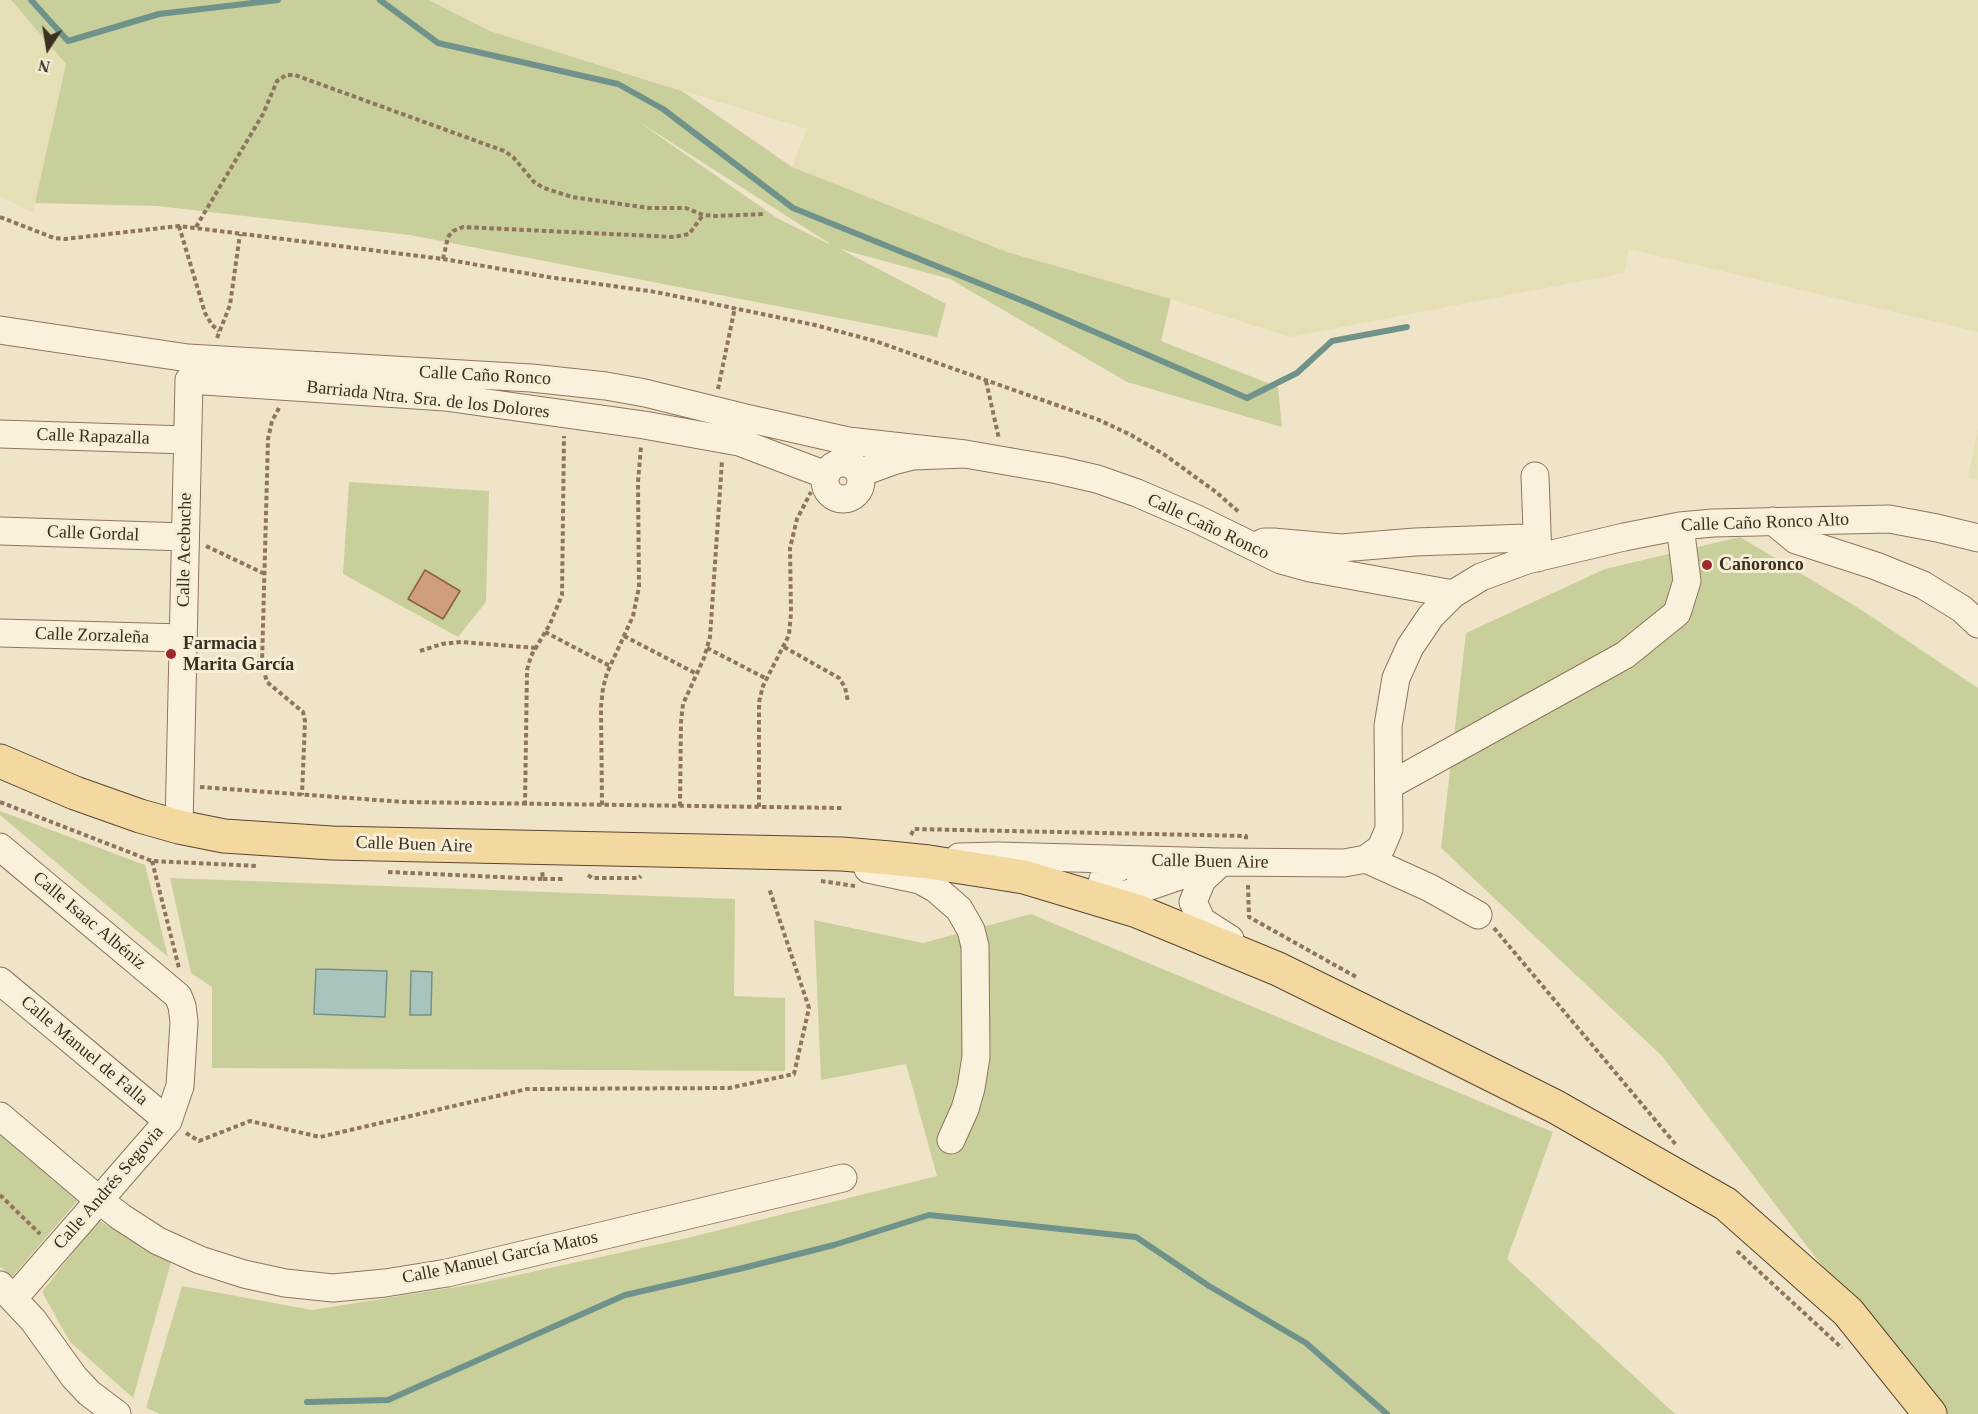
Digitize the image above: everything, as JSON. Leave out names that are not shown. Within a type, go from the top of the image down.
[{"type":"main road","name":"Calle Buen Aire","points":[[0,761],[75,793],[179,828],[224,836],[332,843],[842,854]]},
{"type":"main road","points":[[842,854],[929,862],[1024,878],[1137,911],[1278,969],[1556,1107],[1726,1204],[1848,1312],[1930,1414]]},
{"type":"main road","points":[[842,854],[895,861],[982,881],[1206,952],[1358,1009]]},
{"type":"street","name":"Calle Caño Ronco","points":[[0,330],[147,353],[212,360],[556,380],[645,393],[848,441],[965,454],[1096,479],[1137,493],[1258,545],[1281,560],[1311,568],[1453,594]]},
{"type":"street","name":"Barriada Ntra. Sra. de los Dolores","points":[[189,380],[423,395],[564,413],[725,439],[754,447],[824,474]]},
{"type":"street","name":"Calle Acebuche","points":[[179,828],[189,380]]},
{"type":"street","name":"Calle Rapazalla","points":[[0,434],[187,440]]},
{"type":"street","name":"Calle Caño Ronco","points":[[824,474],[829,492],[836,497],[844,498],[853,496],[859,490],[860,473],[893,460],[913,456],[965,454]]},
{"type":"street","points":[[1532,548],[1535,476]]},
{"type":"street","name":"Calle Caño Ronco Alto","points":[[1258,545],[1273,542],[1341,548],[1415,542],[1532,548],[1680,526],[1773,521],[1889,519],[1978,538]]},
{"type":"street","points":[[1773,521],[1796,540],[1876,566],[1923,585],[1962,609],[1978,624]]},
{"type":"street","points":[[1390,785],[1625,655],[1677,613],[1687,581],[1680,526]]},
{"type":"street","name":"Calle Gordal","points":[[0,531],[185,537]]},
{"type":"street","name":"Calle Caño Ronco Alto","points":[[1366,859],[1374,855],[1386,839],[1390,816],[1388,726],[1396,678],[1410,647],[1431,616],[1453,594],[1532,548]]},
{"type":"street","name":"Calle Zorzaleña","points":[[0,633],[183,638]]},
{"type":"street","name":"Calle Isaac Albéniz","points":[[0,847],[178,996]]},
{"type":"street","points":[[752,852],[865,868],[911,878],[936,889],[959,909],[971,930],[975,946],[976,1057],[965,1109],[951,1140]]},
{"type":"street","name":"Calle Buen Aire","points":[[929,862],[963,856],[1344,863],[1366,859]]},
{"type":"street","points":[[1366,859],[1422,884],[1478,915]]},
{"type":"street","points":[[1140,889],[1141,874],[1133,860],[1103,879],[1098,900],[1113,898],[1140,889],[1221,862]]},
{"type":"street","points":[[1221,862],[1202,880],[1193,902],[1202,921],[1278,969]]},
{"type":"street","name":"Calle Manuel de Falla","points":[[0,981],[168,1120]]},
{"type":"street","name":"Calle Andrés Segovia","points":[[7,1292],[56,1250],[168,1120],[176,1101],[182,1072],[184,1022],[178,996]]},
{"type":"street","name":"Calle Manuel García Matos","points":[[0,1116],[99,1200],[158,1241],[200,1260],[244,1274],[285,1283],[333,1288],[385,1283],[447,1273],[843,1178]]},
{"type":"street","points":[[7,1292],[33,1320],[74,1377],[89,1393],[117,1414]]},
{"type":"path","points":[[195,228],[263,114],[277,81],[286,75],[295,75],[504,151],[513,157],[534,182],[544,188],[572,197],[649,208],[686,208],[704,215],[765,214]]},
{"type":"path","points":[[443,259],[448,237],[453,231],[464,227],[674,237],[689,234],[704,215]]},
{"type":"path","points":[[0,217],[46,236],[65,239],[179,226],[443,259],[656,292],[815,325],[875,342],[1058,404],[1131,435],[1165,455],[1216,492],[1239,512],[1258,545]]},
{"type":"path","points":[[179,226],[206,313],[212,325],[219,331]]},
{"type":"path","points":[[212,360],[219,331],[228,312],[232,296],[240,234]]},
{"type":"path","points":[[714,410],[735,307]]},
{"type":"path","points":[[986,381],[1004,460]]},
{"type":"path","name":"Barriada Ntra. Sra. de los Dolores","points":[[291,386],[272,421],[268,439],[262,664],[267,682],[303,712],[305,721],[302,795]]},
{"type":"path","name":"Barriada Ntra. Sra. de los Dolores","points":[[525,805],[527,670],[562,595],[564,413]]},
{"type":"path","points":[[602,806],[603,687],[633,616],[639,587],[638,482],[644,425]]},
{"type":"path","points":[[680,806],[683,704],[710,637],[725,439]]},
{"type":"path","points":[[759,807],[759,702],[767,679],[789,634],[792,532],[797,519],[824,474]]},
{"type":"path","points":[[185,537],[265,574]]},
{"type":"path","points":[[545,632],[610,666]]},
{"type":"path","points":[[624,636],[697,674]]},
{"type":"path","points":[[420,651],[442,644],[461,642],[536,648]]},
{"type":"path","points":[[784,647],[839,678],[845,687],[848,702]]},
{"type":"path","points":[[707,648],[767,679]]},
{"type":"path","points":[[180,785],[404,802],[843,808]]},
{"type":"path","points":[[0,802],[152,861],[178,961],[178,996]]},
{"type":"path","points":[[543,879],[564,879]]},
{"type":"path","points":[[168,1120],[199,1142],[250,1121],[320,1137],[527,1089],[729,1088],[794,1074],[809,1008],[770,888]]},
{"type":"path","points":[[0,1194],[56,1250]]},
{"type":"shaded area","points":[[0,0],[11,0],[66,64],[33,213],[0,196]]},
{"type":"shaded area","points":[[429,0],[1978,0],[1978,332],[1629,249],[1624,273],[1290,337],[1171,299],[1007,252],[792,167],[807,129],[490,31]]},
{"type":"shaded area","points":[[1978,429],[1978,480],[1968,477]]},
{"type":"green space","points":[[11,0],[429,0],[490,31],[682,91],[792,167],[1007,252],[1171,299],[1161,341],[1278,387],[1282,427],[1127,382],[950,279],[840,249],[946,304],[937,337],[410,235],[157,206],[35,203],[66,64]],"holes":[[[636,120],[829,243],[777,218]]]},
{"type":"green space","points":[[349,482],[489,491],[486,602],[458,637],[343,574]]},
{"type":"green space","points":[[1740,537],[1860,609],[1978,688],[1978,1414],[1935,1414],[1662,1056],[1441,848],[1466,633],[1605,569]]},
{"type":"green space","points":[[0,811],[145,865],[168,957],[0,815]]},
{"type":"green space","points":[[170,878],[735,899],[734,996],[785,998],[785,1071],[212,1068],[212,987],[191,973]]},
{"type":"green space","points":[[1031,914],[1553,1132],[1507,1259],[1675,1414],[160,1414],[146,1408],[182,1286],[312,1310],[481,1283],[683,1239],[937,1176],[906,1064],[821,1080],[814,920],[923,943]]},
{"type":"green space","points":[[0,1133],[79,1199],[12,1277],[0,1267]]},
{"type":"green space","points":[[98,1220],[171,1262],[133,1398],[70,1342],[42,1292]]},
{"type":"water","points":[[316,969],[387,971],[385,1017],[314,1014]]},
{"type":"water","points":[[411,971],[432,972],[431,1015],[410,1015]]},
{"type":"building","points":[[425,570],[460,591],[443,619],[408,599]]},
{"type":"waterway","points":[[31,0],[68,41],[159,14],[278,0]]},
{"type":"waterway","points":[[380,0],[438,43],[618,84],[663,109],[793,208],[1028,303],[1247,398],[1297,373],[1332,341],[1407,327]]},
{"type":"waterway","points":[[307,1402],[388,1400],[625,1295],[834,1245],[929,1215],[1136,1237],[1209,1286],[1306,1343],[1387,1414]]},
{"type":"place","name":"Cañoronco","points":[[1707,565]]},
{"type":"place","name":"Farmacia Marita García","points":[[171,654]]}]
